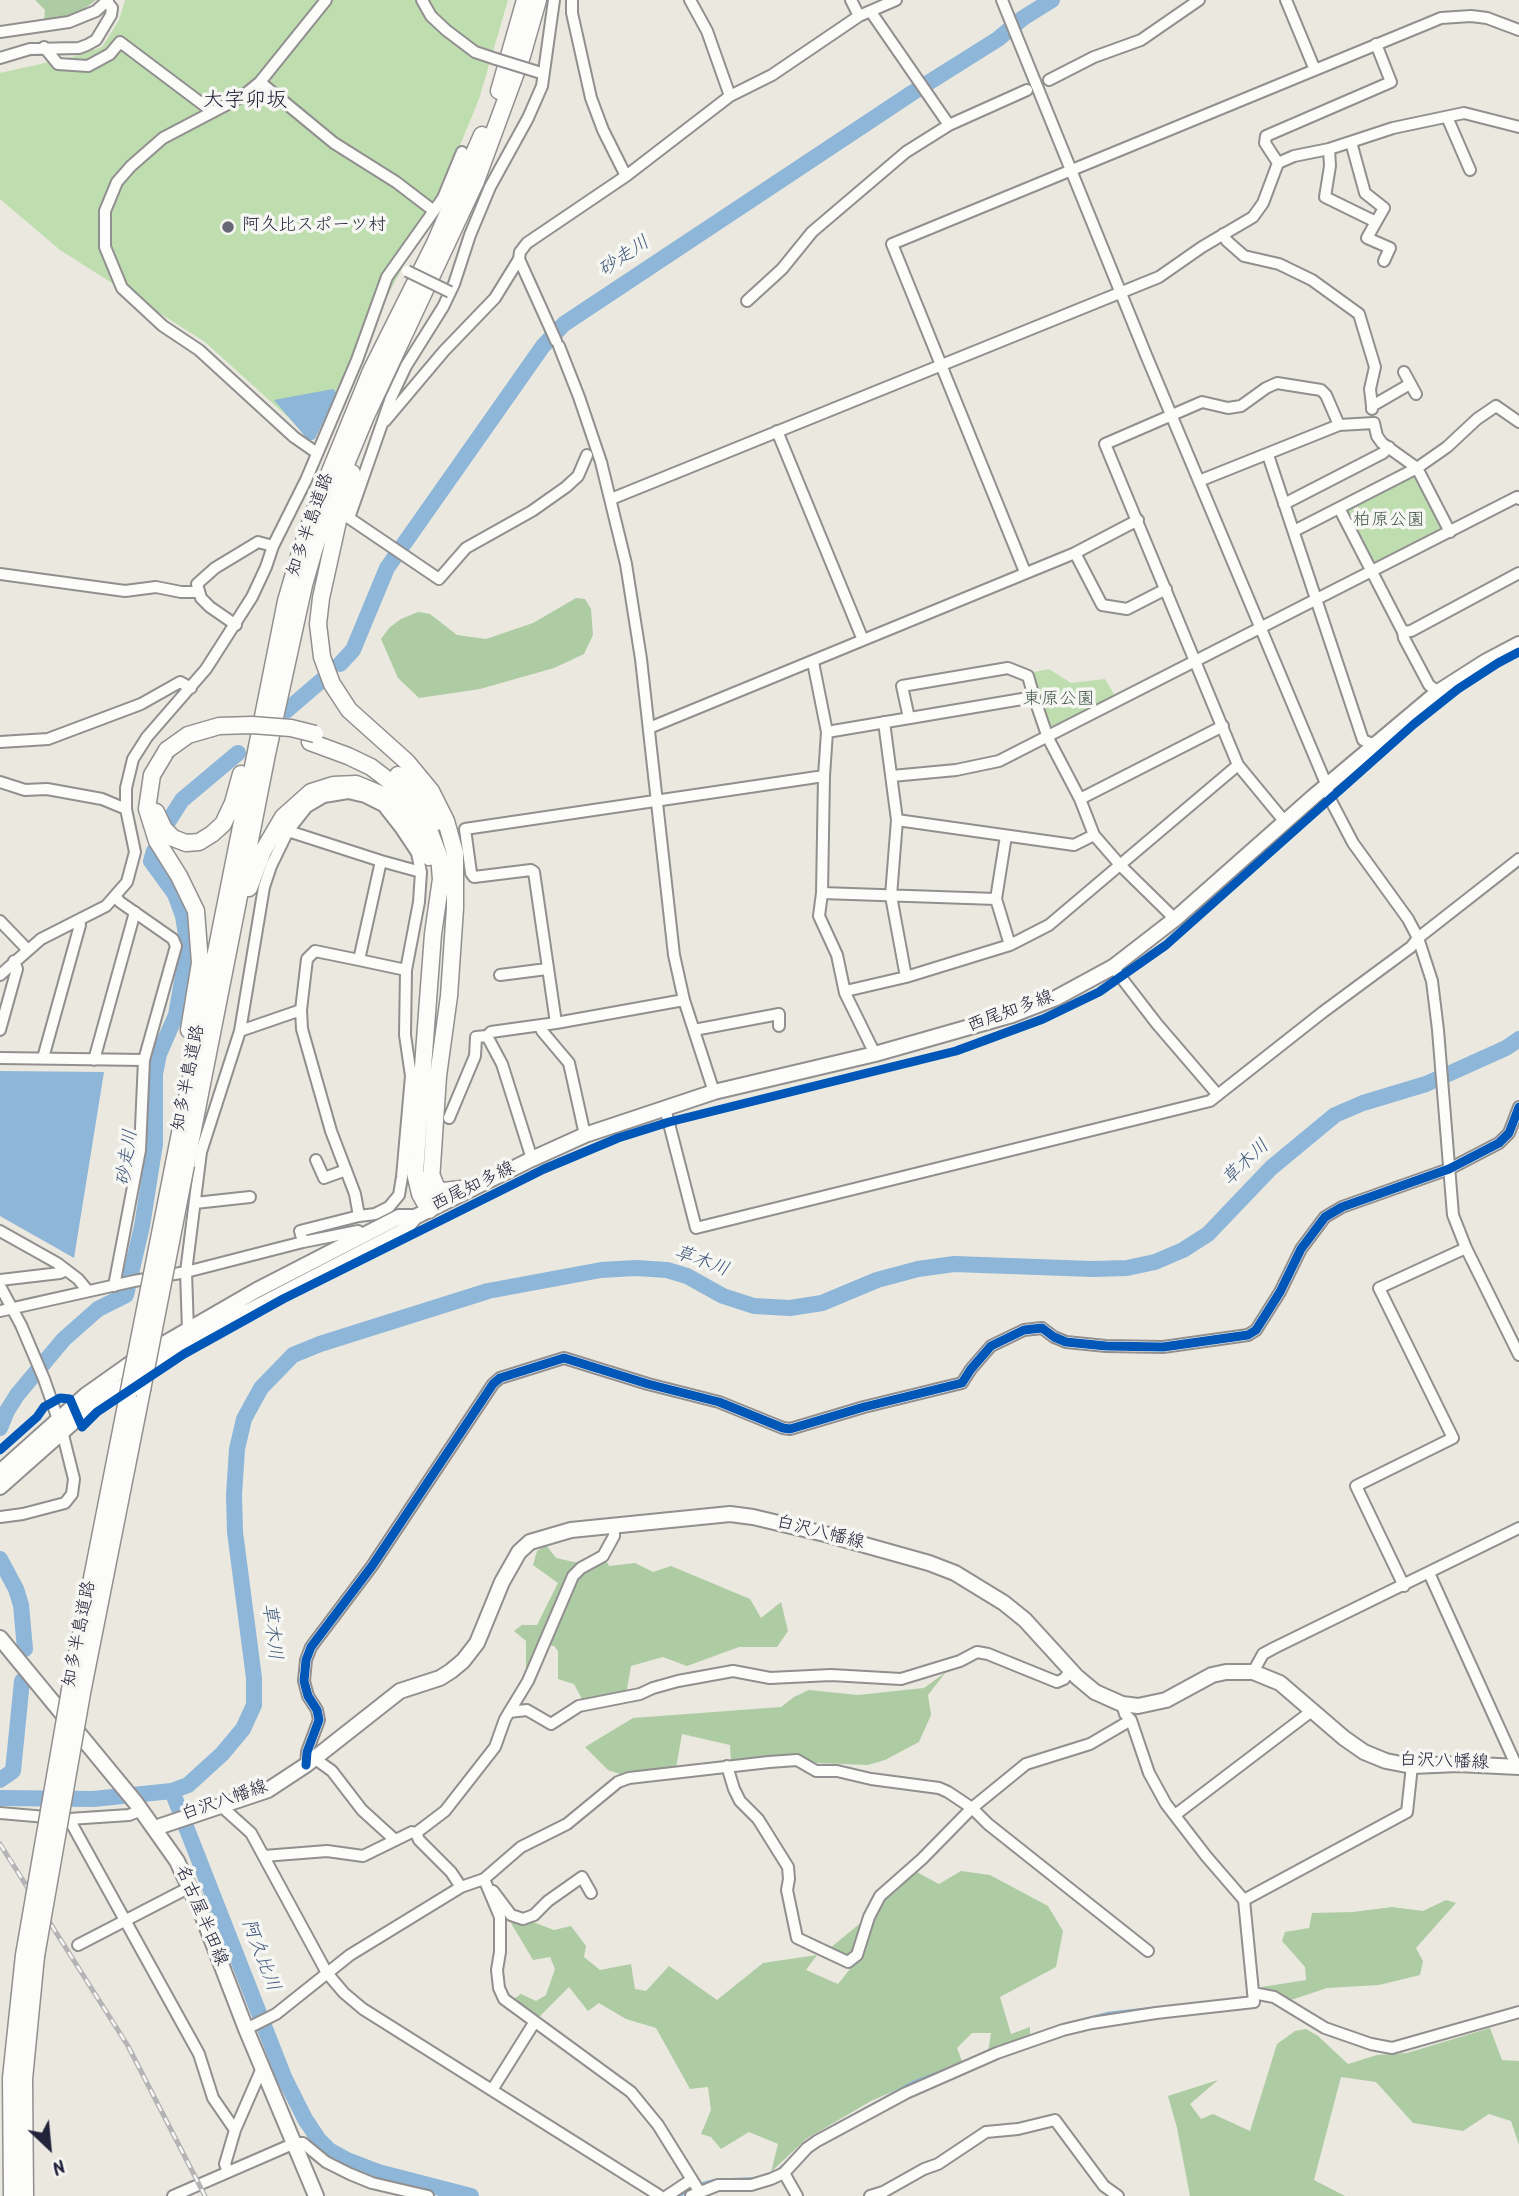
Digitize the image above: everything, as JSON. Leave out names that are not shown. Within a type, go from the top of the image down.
[{"type":"highway","name":"知多半島道路","points":[[180,1164],[182,1122],[286,601],[318,501],[353,412],[466,176],[492,112],[525,0]]},
{"type":"highway","name":"知多半島道路","points":[[12,2196],[11,2078],[76,1691],[180,1164],[208,1056],[304,585],[329,505],[386,373],[476,181],[522,56],[538,0]]},
{"type":"highway","points":[[386,373],[387,382],[349,481],[337,525],[318,624],[322,657],[332,684],[349,710],[407,762],[439,805],[455,853],[455,908],[449,996],[438,1076],[430,1172],[422,1213]]},
{"type":"highway","points":[[172,751],[158,779],[156,812],[164,829],[173,838],[186,843],[199,842],[218,829],[233,803],[247,752],[277,610],[286,601]]},
{"type":"highway","points":[[182,1122],[180,1094],[200,962],[199,930],[196,911],[157,841],[147,809],[152,775],[188,735],[219,726],[252,725],[291,729],[371,767],[402,792],[431,835],[440,866],[440,897],[433,934],[415,1173],[422,1213]]},
{"type":"highway","points":[[312,738],[368,755],[406,781],[425,803],[439,826],[454,871]]},
{"type":"highway","points":[[208,1056],[216,1047],[254,872],[269,839],[283,817],[311,792],[345,783],[366,786],[385,796],[410,820],[425,846],[440,897]]},
{"type":"highway","points":[[430,1172],[437,1189],[453,1192],[471,1188]]},
{"type":"highway","name":"知多半島道路","points":[[25,2196],[24,2079],[30,1955]]},
{"type":"main road","name":"西尾知多線","points":[[0,1472],[60,1425],[195,1339],[403,1231],[422,1213],[532,1159],[585,1135],[715,1093],[874,1054],[1023,1011],[1056,998],[1113,967],[1175,919],[1438,692],[1519,644]]},
{"type":"main road","name":"西尾知多線","points":[[0,1487],[86,1395],[134,1361],[257,1290],[399,1217],[422,1213]]},
{"type":"main road","name":"白沢八幡線","points":[[155,1828],[268,1790],[310,1762],[400,1691],[440,1678],[463,1661],[477,1643],[497,1593],[519,1552],[530,1542],[557,1532],[730,1514],[817,1533],[929,1563],[955,1573],[1004,1603],[1025,1620],[1095,1692],[1122,1704],[1138,1706],[1166,1700],[1212,1675],[1253,1672],[1280,1683],[1364,1752],[1386,1761],[1412,1766],[1458,1763],[1518,1767]]},
{"type":"main road","name":"名古屋半田線","points":[[0,1638],[139,1807],[177,1861],[256,2025],[262,2067],[316,2196]]},
{"type":"street","points":[[317,453],[294,437],[199,350],[163,326],[122,288],[105,247],[105,211],[117,182],[131,166],[163,138],[243,96],[260,82],[326,0]]},
{"type":"street","points":[[422,0],[431,16],[475,52],[540,72]]},
{"type":"street","points":[[554,0],[540,72],[542,86],[528,118],[490,187],[443,307],[406,366],[380,425],[349,518],[400,550],[439,579],[466,548],[532,511],[566,487],[578,476],[587,454]]},
{"type":"street","points":[[572,0],[572,13],[591,98],[603,130],[626,176]]},
{"type":"street","points":[[691,0],[707,31],[730,96]]},
{"type":"street","points":[[851,0],[859,16]]},
{"type":"street","points":[[380,425],[444,351],[490,305],[527,243],[626,176],[730,96],[772,75],[859,16],[896,0]]},
{"type":"street","points":[[1002,0],[1327,786],[1330,799],[1353,843],[1408,919],[1418,938],[1432,981],[1453,1214],[1466,1248],[1519,1355]]},
{"type":"street","points":[[1049,80],[1094,57],[1141,40],[1199,0]]},
{"type":"street","points":[[1286,0],[1315,70]]},
{"type":"street","points":[[0,32],[68,22],[84,17],[108,1],[112,8],[111,15],[96,40],[79,48],[44,47],[15,52],[0,58]]},
{"type":"street","points":[[871,12],[949,125]]},
{"type":"street","points":[[1024,572],[892,244],[1429,23],[1455,16],[1487,18],[1519,30]]},
{"type":"street","points":[[44,47],[58,64],[88,66],[110,54],[120,42],[214,112]]},
{"type":"street","points":[[1278,163],[1265,143],[1266,136],[1391,82],[1376,44]]},
{"type":"street","points":[[260,82],[334,143],[396,182],[434,211]]},
{"type":"street","points":[[747,301],[782,269],[812,232],[906,152],[949,125],[1027,90]]},
{"type":"street","points":[[611,499],[1166,273],[1223,234],[1241,225],[1259,210],[1278,163],[1294,156],[1329,149],[1393,128],[1464,113],[1519,127]]},
{"type":"street","points":[[1447,117],[1470,170]]},
{"type":"street","points":[[1350,142],[1365,193],[1384,208],[1367,238],[1390,248],[1384,261]]},
{"type":"street","points":[[1329,149],[1331,166],[1325,197],[1376,222]]},
{"type":"street","points":[[0,975],[27,949],[49,934],[99,911],[116,897],[127,882],[134,860],[134,841],[126,809],[126,788],[133,759],[147,737],[191,688],[236,625],[266,567],[273,546],[317,453],[357,360],[387,277],[446,193],[462,152]]},
{"type":"street","points":[[1223,234],[1244,256],[1279,264],[1312,280],[1359,314],[1375,367],[1370,389],[1377,436],[1417,468],[1450,532]]},
{"type":"street","points":[[519,259],[579,397],[611,499],[632,596],[674,955],[684,1000],[715,1093]]},
{"type":"street","points":[[395,264],[450,292]]},
{"type":"street","points":[[1372,406],[1413,389],[1404,372]]},
{"type":"street","points":[[1285,822],[1238,765],[1105,444],[1202,402],[1235,408],[1270,385],[1284,383],[1324,392],[1339,425]]},
{"type":"street","points":[[1294,531],[1417,468],[1496,406],[1519,422]]},
{"type":"street","points":[[1199,481],[1339,425],[1374,423]]},
{"type":"street","points":[[778,431],[863,640]]},
{"type":"street","points":[[1284,504],[1383,453],[1389,447]]},
{"type":"street","points":[[1268,455],[1363,740],[1375,745]]},
{"type":"street","points":[[892,776],[956,770],[999,761],[1517,497],[1519,499]]},
{"type":"street","points":[[1339,508],[1429,685],[1438,692]]},
{"type":"street","points":[[649,728],[813,663],[1024,572],[1075,553],[1138,520]]},
{"type":"street","points":[[236,625],[210,607],[198,592],[197,584],[258,542],[273,546]]},
{"type":"street","points":[[1075,553],[1102,604],[1127,609],[1166,589]]},
{"type":"street","points":[[1403,632],[1411,631],[1519,573]]},
{"type":"street","points":[[0,574],[120,590],[156,587],[198,592]]},
{"type":"street","points":[[813,663],[827,732],[819,916],[837,955],[845,993],[874,1054]]},
{"type":"street","points":[[909,718],[902,686],[1008,668],[1028,676],[1048,738],[1080,800],[1094,835],[1175,919]]},
{"type":"street","points":[[0,742],[48,739],[141,704],[180,682],[191,688]]},
{"type":"street","points":[[827,732],[1034,697]]},
{"type":"street","points":[[884,722],[897,820],[891,896],[906,977]]},
{"type":"street","points":[[1080,800],[1223,726]]},
{"type":"street","points":[[845,993],[1010,945],[1049,925],[1238,765]]},
{"type":"street","points":[[556,1023],[534,871],[474,877],[471,873],[465,829],[824,776]]},
{"type":"street","points":[[0,782],[25,790],[47,789],[102,799],[126,809]]},
{"type":"street","points":[[188,1330],[186,1272],[201,1152],[240,1031],[264,887],[288,831],[307,807],[324,797],[348,793],[365,797],[383,806],[417,853],[421,872],[419,902],[406,970],[405,1035],[411,1076],[399,1195],[389,1208],[376,1214],[300,1231],[303,1242]]},
{"type":"street","points":[[897,820],[1074,845],[1094,835]]},
{"type":"street","points":[[288,831],[421,872]]},
{"type":"street","points":[[1006,836],[996,900],[1010,945]]},
{"type":"street","points":[[666,1108],[696,1228],[1210,1101],[1411,947],[1418,938],[1519,859]]},
{"type":"street","points":[[359,960],[381,861]]},
{"type":"street","points":[[822,893],[996,900]]},
{"type":"street","points":[[116,897],[173,939],[176,946],[144,1060],[140,1150],[118,1286]]},
{"type":"street","points":[[94,1060],[135,912]]},
{"type":"street","points":[[0,921],[27,949]]},
{"type":"street","points":[[43,1058],[80,925],[78,921]]},
{"type":"street","points":[[359,1216],[355,1194],[331,1131],[302,1028],[300,1010],[307,959],[315,951],[406,970]]},
{"type":"street","points":[[0,1030],[17,968],[14,961]]},
{"type":"street","points":[[1113,967],[1157,1024],[1218,1095]]},
{"type":"street","points":[[500,975],[547,969]]},
{"type":"street","points":[[449,1118],[475,1056],[476,1037],[488,1036],[491,1032],[684,1000]]},
{"type":"street","points":[[240,1031],[300,1010]]},
{"type":"street","points":[[694,1030],[779,1014],[779,1026]]},
{"type":"street","points":[[540,1026],[569,1063],[585,1135]]},
{"type":"street","points":[[488,1036],[502,1064],[532,1159]]},
{"type":"street","points":[[0,1058],[144,1060]]},
{"type":"street","points":[[395,1840],[362,1810],[332,1771],[310,1762],[307,1752],[319,1720],[304,1681],[306,1660],[311,1647],[372,1566],[493,1384],[500,1378],[564,1358],[719,1402],[790,1429],[864,1407],[962,1383],[991,1346],[1024,1330],[1042,1328],[1066,1342],[1106,1346],[1163,1347],[1248,1335],[1256,1330],[1280,1292],[1301,1249],[1325,1217],[1342,1207],[1449,1169],[1499,1143],[1509,1133],[1519,1107]]},
{"type":"street","points":[[316,1160],[324,1178],[346,1170]]},
{"type":"street","points":[[195,1203],[250,1197]]},
{"type":"street","points":[[0,1231],[66,1269],[88,1291]]},
{"type":"street","points":[[0,1311],[186,1272],[358,1231]]},
{"type":"street","points":[[1404,1586],[1356,1486],[1453,1437],[1380,1288],[1466,1248]]},
{"type":"street","points":[[0,1280],[61,1273],[66,1269]]},
{"type":"street","points":[[0,1286],[44,1379],[60,1425],[74,1479],[72,1494],[65,1503],[0,1517]]},
{"type":"street","points":[[264,1856],[327,1852],[356,1857],[369,1855],[412,1832],[416,1833],[445,1811],[497,1744],[509,1712],[528,1681],[573,1576],[581,1568],[603,1556],[614,1536],[614,1526]]},
{"type":"street","points":[[1253,1672],[1263,1654],[1274,1648],[1519,1528]]},
{"type":"street","points":[[1429,1573],[1518,1767]]},
{"type":"street","points":[[509,1712],[527,1710],[551,1724],[579,1706],[640,1694],[678,1681],[733,1671],[770,1678],[831,1675],[901,1679],[960,1661],[977,1652],[1057,1682],[1064,1679],[1071,1670]]},
{"type":"street","points":[[1122,1704],[1125,1714],[1131,1720],[1149,1773],[1166,1804],[1244,1900],[1253,1997]]},
{"type":"street","points":[[1175,1815],[1313,1710]]},
{"type":"street","points":[[726,1766],[740,1801],[758,1819],[788,1867],[787,1890],[797,1938],[848,1962],[857,1955],[869,1917],[880,1896],[922,1859],[972,1808],[1026,1764],[1083,1747],[1131,1720]]},
{"type":"street","points":[[256,2025],[350,1955],[461,1887],[486,1883],[521,1847],[577,1817],[618,1782],[629,1778],[726,1766],[797,1760],[816,1771],[837,1770],[871,1779],[939,1788],[972,1808],[988,1824],[1149,1951]]},
{"type":"street","points":[[1244,1900],[1407,1812],[1412,1766]]},
{"type":"street","points":[[221,1806],[251,1833],[327,1973],[344,1993],[363,2009],[660,2196]]},
{"type":"street","points":[[0,1813],[69,1819],[129,1815],[139,1807]]},
{"type":"street","points":[[69,1819],[198,2054],[213,2098],[235,2130]]},
{"type":"street","points":[[416,1833],[419,1840],[451,1872],[461,1887]]},
{"type":"street","points":[[486,1883],[511,1915],[523,1919],[534,1915],[548,1901],[582,1878],[591,1894]]},
{"type":"street","points":[[486,1883],[500,1917],[497,1970],[501,1994],[507,2003],[631,2092],[658,2125],[694,2187]]},
{"type":"street","points":[[78,1945],[190,1887]]},
{"type":"street","points":[[667,2196],[694,2187],[760,2184],[784,2173],[817,2141],[906,2093],[997,2053],[1092,2023],[1253,1997],[1274,1997],[1325,2028],[1381,2047],[1401,2046],[1519,2012]]},
{"type":"street","points":[[492,2090],[534,2023]]},
{"type":"street","points":[[228,2172],[225,2164],[235,2130],[262,2067]]},
{"type":"street","points":[[870,2196],[884,2192],[923,2169],[938,2164],[986,2132],[1018,2129],[1055,2120],[1104,2186],[1118,2196]]},
{"type":"street","points":[[173,2196],[295,2143],[303,2143],[326,2162],[350,2174],[372,2183],[427,2196]]},
{"type":"street","points":[[784,2173],[797,2196]]},
{"type":"green space","points":[[35,0],[96,0],[77,14],[44,21],[45,10]]},
{"type":"green space","name":"阿久比スポーツ村","points":[[125,0],[508,0],[479,99],[436,204],[312,439],[205,342],[60,250],[0,199],[0,73],[72,57],[102,47],[119,20]]},
{"type":"green space","name":"柏原公園","points":[[1417,472],[1445,528],[1380,564],[1369,561],[1339,508]]},
{"type":"green space","points":[[576,598],[585,599],[591,609],[593,635],[584,654],[554,668],[480,689],[419,698],[398,678],[381,639],[389,628],[401,619],[418,612],[430,614],[457,635],[486,639],[533,623]]},
{"type":"green space","name":"東原公園","points":[[1049,669],[1071,683],[1105,679],[1115,696],[1053,728],[1030,695],[1024,674]]},
{"type":"green space","points":[[546,1545],[556,1558],[579,1563],[601,1551],[609,1566],[635,1563],[653,1572],[671,1566],[750,1599],[761,1618],[781,1602],[788,1631],[777,1647],[739,1647],[687,1666],[663,1657],[631,1666],[626,1694],[583,1701],[574,1684],[558,1679],[558,1651],[554,1646],[538,1645],[526,1674],[526,1641],[514,1631],[522,1625],[537,1625],[558,1583],[533,1565],[537,1551]]},
{"type":"green space","points":[[946,1672],[928,1695],[931,1715],[919,1742],[885,1760],[868,1765],[816,1763],[800,1756],[731,1762],[730,1745],[682,1734],[676,1768],[620,1774],[608,1770],[585,1747],[633,1718],[781,1707],[809,1690],[858,1695],[924,1688]]},
{"type":"green space","points":[[915,1871],[939,1884],[961,1871],[990,1875],[1048,1906],[1063,1931],[1056,1967],[1000,1997],[1011,2034],[1030,2027],[1030,2034],[988,2052],[991,2033],[972,2033],[957,2048],[962,2061],[871,2101],[806,2139],[771,2172],[778,2144],[749,2132],[721,2149],[711,2137],[701,2134],[711,2110],[708,2087],[690,2089],[656,2028],[626,2019],[599,2003],[588,2011],[569,1987],[537,2019],[511,2001],[521,1994],[536,2001],[546,1995],[555,1969],[550,1957],[533,1960],[511,1923],[533,1922],[554,1930],[571,1926],[586,1946],[584,1957],[600,1970],[631,1964],[635,1989],[646,1991],[669,1966],[717,2000],[763,1963],[817,1955],[806,1970],[838,1984],[854,1964],[829,1949],[875,1911],[891,1891]]},
{"type":"green space","points":[[1446,1900],[1456,1903],[1416,1948],[1423,1961],[1420,1975],[1379,1985],[1327,1988],[1288,2001],[1264,1991],[1262,1987],[1306,1980],[1305,1967],[1282,1941],[1285,1932],[1309,1928],[1312,1913],[1392,1907],[1423,1911]]},
{"type":"green space","points":[[1490,2028],[1502,2060],[1519,2061],[1519,2145],[1511,2121],[1489,2114],[1463,2131],[1413,2123],[1376,2082],[1341,2077],[1314,2180],[1345,2196],[1190,2196],[1168,2096],[1218,2080],[1190,2104],[1201,2119],[1213,2114],[1250,2131],[1277,2044],[1295,2031],[1306,2029],[1318,2036],[1348,2064],[1377,2055],[1407,2053]]},
{"type":"water","points":[[333,389],[337,393],[315,439],[309,441],[274,400]]},
{"type":"water","points":[[0,1071],[104,1072],[74,1258],[0,1216]]},
{"type":"waterway","name":"砂走川","points":[[340,664],[353,650],[387,568],[543,346],[564,324],[998,39],[1023,18],[1052,0]]},
{"type":"waterway","name":"砂走川","points":[[286,711],[322,680]]},
{"type":"waterway","name":"砂走川","points":[[168,822],[182,800],[238,753]]},
{"type":"waterway","name":"砂走川","points":[[0,1428],[17,1395],[64,1339],[98,1309],[126,1295],[142,1226],[155,1144],[155,1074],[159,1054],[176,1015],[186,959],[187,941],[183,916],[175,894],[151,861],[154,851]]},
{"type":"waterway","name":"草木川","points":[[0,1798],[93,1799],[172,1791],[188,1785],[222,1754],[243,1729],[254,1705],[254,1678],[235,1532],[237,1449],[244,1419],[261,1388],[293,1355],[488,1291],[601,1270],[667,1270],[687,1276],[723,1296],[754,1306],[790,1308],[822,1303],[877,1280],[918,1269],[954,1264],[1093,1269],[1127,1268],[1155,1262],[1183,1250],[1208,1234],[1271,1168],[1335,1115],[1363,1103],[1426,1084],[1506,1048],[1519,1039]]},
{"type":"waterway","name":"砂走川","points":[[0,1559],[21,1605],[25,1649]]},
{"type":"waterway","name":"砂走川","points":[[0,1780],[13,1771],[22,1681]]},
{"type":"waterway","name":"阿久比川","points":[[172,1791],[284,2077],[319,2140],[329,2150],[347,2160],[378,2172],[471,2196]]},
{"type":"waterway","points":[[1270,2001],[1294,2015]]},
{"type":"waterway","points":[[1063,2025],[1108,2013],[1152,2008]]},
{"type":"waterway","points":[[1327,2034],[1351,2042]]},
{"type":"waterway","points":[[1401,2051],[1425,2044]]},
{"type":"waterway","points":[[817,2135],[913,2082],[945,2070]]},
{"type":"waterway","points":[[778,2170],[789,2160]]},
{"type":"waterway","points":[[700,2184],[715,2180],[759,2178]]},
{"type":"waterway","points":[[680,2196],[694,2187]]},
{"type":"railway","points":[[0,1844],[128,2046],[205,2196]]},
{"type":"cycle path","points":[[0,1450],[37,1417],[44,1407],[60,1398],[70,1399],[82,1427],[97,1412],[184,1354],[283,1299],[544,1169],[618,1138],[669,1122],[956,1051],[1043,1019],[1099,992],[1166,945],[1414,724],[1458,689],[1519,652]]},
{"type":"cycle path","points":[[306,1765],[307,1752],[319,1720],[304,1681],[306,1660],[311,1647],[372,1566],[493,1384],[500,1378],[564,1358],[719,1402],[790,1429],[864,1407],[962,1383],[991,1346],[1024,1330],[1042,1328],[1066,1342],[1106,1346],[1163,1347],[1248,1335],[1256,1330],[1280,1292],[1301,1249],[1325,1217],[1342,1207],[1449,1169],[1499,1143],[1509,1133],[1519,1107]]},
{"type":"place","name":"阿久比スポーツ村","points":[[228,227]]},
{"type":"district","name":"大字卯坂","points":[[245,102]]}]
